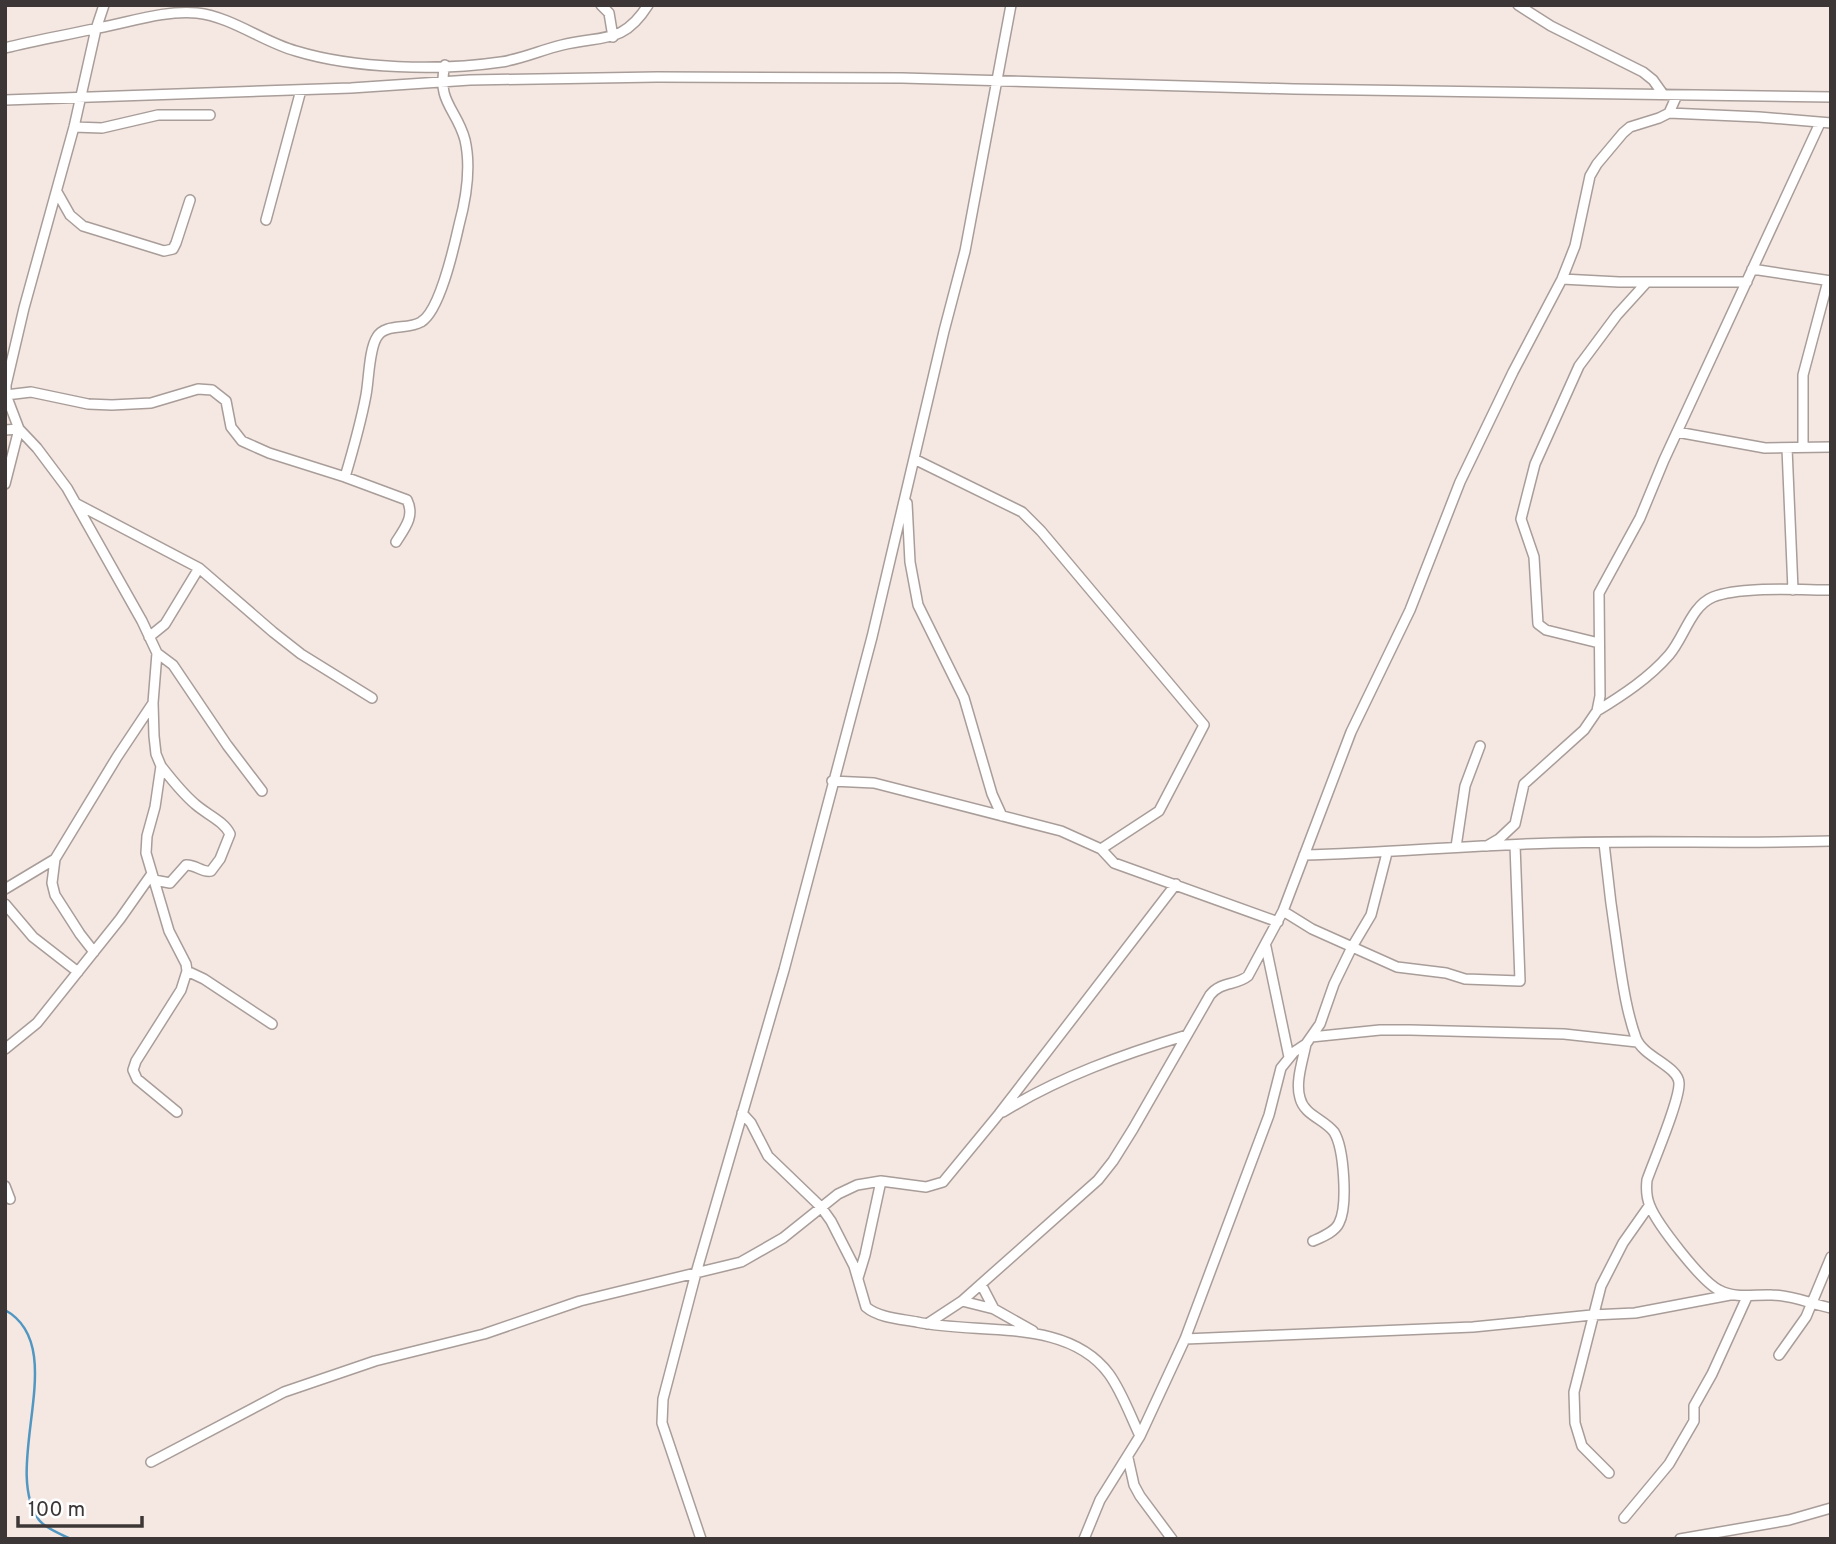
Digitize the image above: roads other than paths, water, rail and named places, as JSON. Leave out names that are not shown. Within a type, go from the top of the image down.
[{"type":"street","points":[[104,5],[57,192],[13,347],[7,373],[6,395],[19,429],[55,472],[76,503],[157,653],[173,665],[262,791]]},
{"type":"street","points":[[601,5],[609,13],[613,37]]},
{"type":"street","points":[[5,48],[164,15],[199,13],[230,23],[295,51],[314,55],[392,66],[501,62],[571,43],[613,37],[632,26],[648,5]]},
{"type":"street","points":[[701,1539],[665,1433],[661,1413],[696,1273],[809,877],[832,781],[872,637],[965,251],[1011,5]]},
{"type":"street","points":[[1518,5],[1551,26],[1643,72],[1654,80],[1663,94]]},
{"type":"street","points":[[345,477],[363,410],[376,338],[386,330],[416,325],[428,316],[439,292],[459,226],[464,204],[466,148],[442,90],[445,65]]},
{"type":"street","points":[[5,100],[301,90],[442,82],[657,77],[902,78],[1831,97]]},
{"type":"street","points":[[265,220],[301,90]]},
{"type":"street","points":[[1669,113],[1676,95]]},
{"type":"street","points":[[927,1324],[961,1301],[1098,1180],[1133,1129],[1215,990],[1224,985],[1240,983],[1246,978],[1266,947],[1283,911],[1351,732],[1410,610],[1460,482],[1562,279],[1575,246],[1588,184],[1597,164],[1630,127],[1669,113],[1831,123]]},
{"type":"street","points":[[74,127],[102,128],[159,115],[210,115]]},
{"type":"street","points":[[1487,846],[1516,824],[1524,784],[1584,730],[1597,711],[1600,696],[1598,603],[1601,587],[1629,541],[1820,123]]},
{"type":"street","points":[[57,192],[70,215],[83,226],[164,251],[173,249],[190,200]]},
{"type":"street","points":[[1752,270],[1829,281],[1802,375],[1803,447]]},
{"type":"street","points":[[1562,279],[1747,282]]},
{"type":"street","points":[[1599,643],[1546,630],[1538,624],[1534,557],[1521,514],[1535,464],[1579,366],[1617,315],[1647,282]]},
{"type":"street","points":[[6,395],[32,392],[77,402],[112,405],[151,402],[198,389],[212,390],[226,401],[231,427],[242,440],[269,453],[401,497],[409,503],[410,518],[396,542]]},
{"type":"street","points":[[5,430],[19,429]]},
{"type":"street","points":[[5,484],[19,429]]},
{"type":"street","points":[[1677,432],[1753,446],[1831,447]]},
{"type":"street","points":[[1787,448],[1793,590]]},
{"type":"street","points":[[914,459],[1022,512],[1041,531],[1204,725],[1159,811],[1101,849]]},
{"type":"street","points":[[907,490],[910,562],[918,605],[964,698],[992,794],[1002,816]]},
{"type":"street","points":[[76,503],[199,568],[282,639],[372,698]]},
{"type":"street","points":[[149,637],[165,624],[199,568]]},
{"type":"street","points":[[1597,711],[1627,692],[1662,662],[1677,645],[1699,607],[1707,600],[1731,593],[1831,590]]},
{"type":"street","points":[[153,877],[172,883],[186,865],[205,872],[211,871],[220,859],[230,834],[177,787],[161,766],[156,754],[153,703],[157,653]]},
{"type":"street","points":[[94,952],[55,895],[52,883],[55,859],[153,703]]},
{"type":"street","points":[[1456,847],[1465,786],[1480,746]]},
{"type":"street","points":[[161,766],[146,844],[169,930],[187,971],[181,990],[132,1070],[137,1079],[177,1112]]},
{"type":"street","points":[[832,781],[874,783],[1060,831],[1101,849],[1114,863],[1278,922]]},
{"type":"street","points":[[1304,855],[1515,845],[1831,841]]},
{"type":"street","points":[[1604,843],[1608,888],[1627,1010],[1637,1042],[1653,1058],[1676,1073],[1679,1083],[1647,1180],[1646,1193],[1650,1206],[1703,1278],[1718,1290],[1747,1297],[1772,1295],[1831,1308]]},
{"type":"street","points":[[1283,911],[1301,923],[1396,967],[1446,973],[1465,979],[1520,981],[1515,845]]},
{"type":"street","points":[[1084,1539],[1100,1500],[1140,1436],[1185,1339],[1269,1115],[1281,1068],[1289,1057],[1309,1040],[1320,1024],[1334,984],[1371,915],[1387,853]]},
{"type":"street","points":[[5,890],[55,859]]},
{"type":"street","points":[[5,1049],[37,1023],[153,877]]},
{"type":"street","points":[[151,1462],[284,1392],[336,1374],[375,1361],[484,1334],[580,1301],[741,1262],[783,1238],[838,1194],[857,1185],[881,1181],[926,1187],[943,1181],[999,1114],[1175,884]]},
{"type":"street","points":[[5,904],[33,937],[78,972]]},
{"type":"street","points":[[1266,947],[1289,1057]]},
{"type":"street","points":[[187,971],[204,979],[272,1024]]},
{"type":"street","points":[[1309,1040],[1380,1030],[1410,1030],[1564,1034],[1637,1042]]},
{"type":"street","points":[[999,1114],[1031,1095],[1141,1048],[1187,1035]]},
{"type":"street","points":[[1309,1040],[1298,1090],[1300,1099],[1307,1111],[1335,1134],[1340,1145],[1343,1173],[1341,1220],[1334,1230],[1313,1241]]},
{"type":"street","points":[[742,1113],[751,1123],[768,1156],[821,1207],[855,1265],[863,1302],[870,1310],[927,1324],[1038,1334]]},
{"type":"street","points":[[857,1279],[881,1181]]},
{"type":"street","points":[[5,1186],[10,1199]]},
{"type":"street","points":[[1609,1473],[1582,1446],[1575,1423],[1574,1392],[1601,1286],[1623,1243],[1650,1206]]},
{"type":"street","points":[[1779,1355],[1812,1304],[1831,1257]]},
{"type":"street","points":[[981,1284],[994,1309]]},
{"type":"street","points":[[1185,1339],[1473,1327],[1635,1313],[1732,1295]]},
{"type":"street","points":[[1624,1518],[1669,1465],[1694,1421],[1695,1406],[1747,1297]]},
{"type":"street","points":[[961,1301],[994,1309],[1038,1334],[1073,1345],[1102,1365],[1115,1384],[1140,1436]]},
{"type":"street","points":[[1128,1458],[1134,1485],[1172,1539]]},
{"type":"street","points":[[1680,1539],[1789,1520],[1831,1508]]},
{"type":"waterway","points":[[5,1310],[24,1327],[33,1351],[35,1378],[27,1470],[29,1497],[39,1520],[71,1539]]}]
